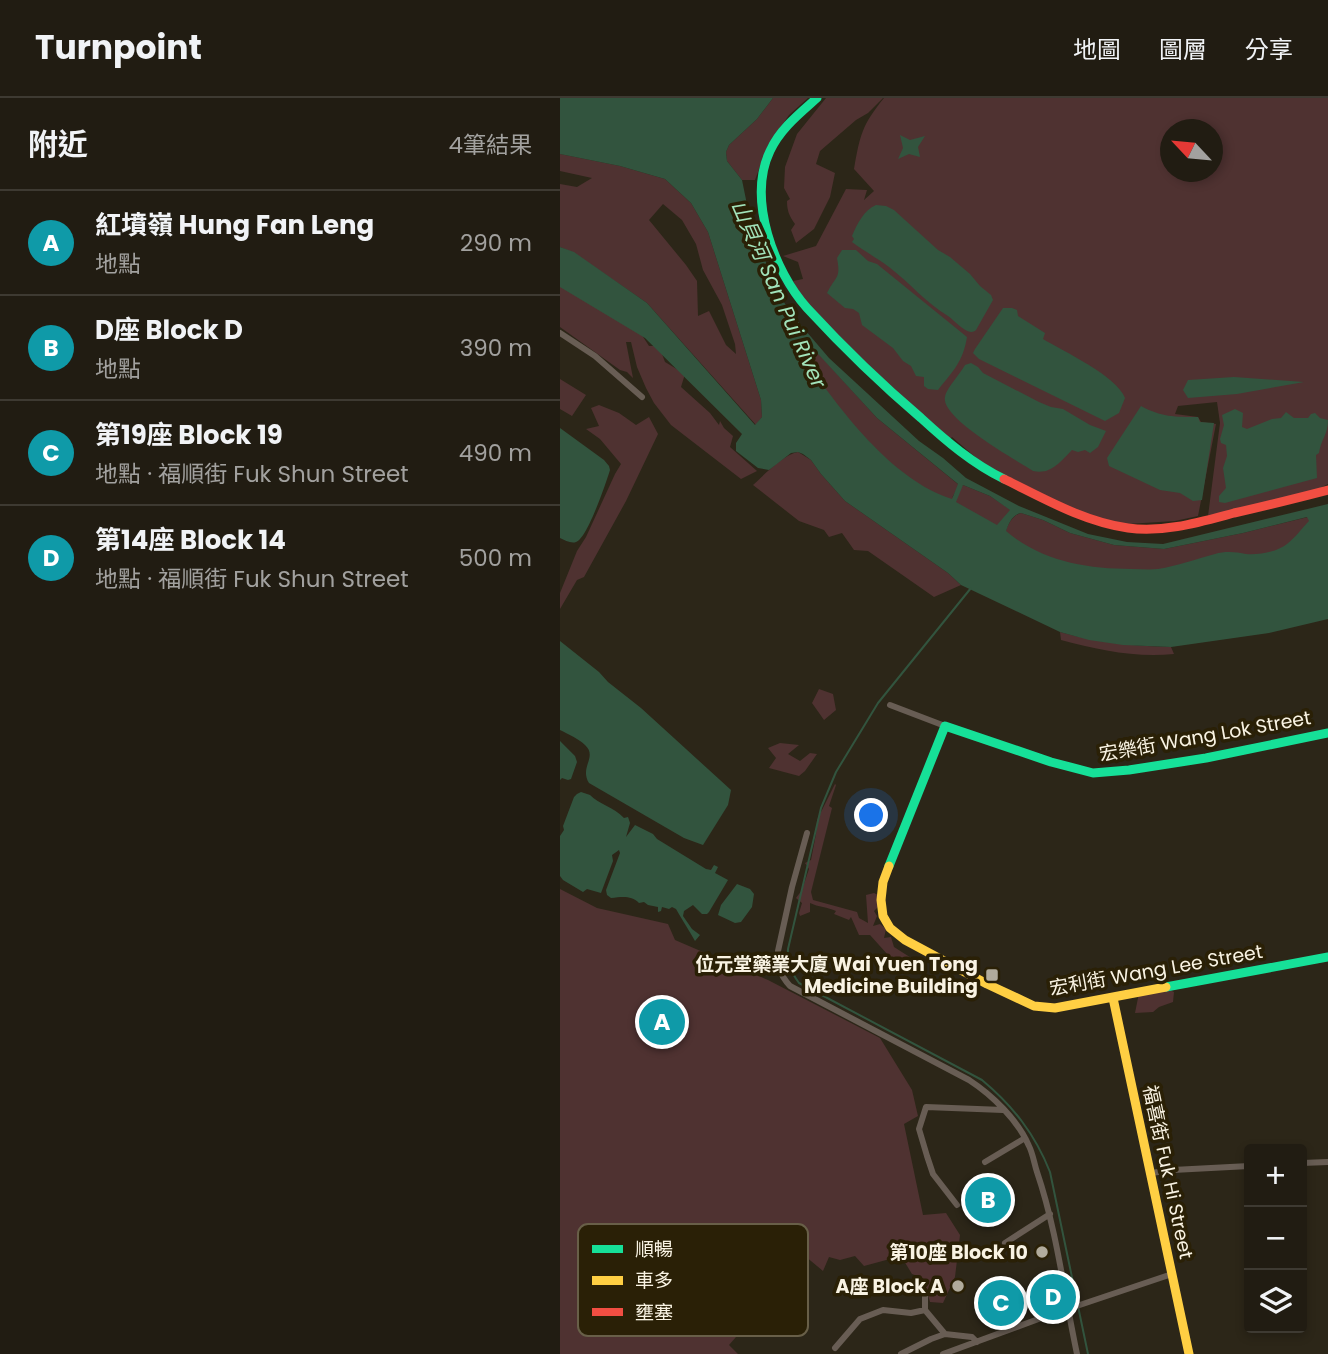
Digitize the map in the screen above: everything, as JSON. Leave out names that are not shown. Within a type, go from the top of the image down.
[{"type":"street","points":[[817,98],[777,136],[764,164],[761,195],[774,250],[787,282],[801,302],[875,377],[950,442],[987,470],[1047,500],[1092,518],[1129,528],[1154,529],[1181,525],[1328,490]]},
{"type":"street","points":[[560,332],[595,356],[642,397]]},
{"type":"street","name":"宏樂街 Wang Lok Street","points":[[890,705],[1051,762],[1093,773],[1206,758],[1328,733]]},
{"type":"street","name":"宏利街 Wang Lee Street","points":[[944,726],[883,882],[880,906],[888,926],[905,940],[1034,1006],[1055,1008],[1328,957]]},
{"type":"street","points":[[807,832],[778,951],[777,962],[781,975],[790,986],[969,1080],[980,1087],[1014,1121],[1029,1146],[1050,1214],[1077,1354]]},
{"type":"street","name":"福喜街 Fuk Hi Street","points":[[1113,998],[1189,1354]]},
{"type":"street","points":[[957,1205],[933,1174],[927,1156],[919,1129],[926,1107],[1003,1110]]},
{"type":"street","points":[[985,1162],[1025,1138]]},
{"type":"street","points":[[1307,1163],[1328,1162]]},
{"type":"street","points":[[1151,1173],[1244,1166]]},
{"type":"street","points":[[1005,1243],[1050,1214]]},
{"type":"street","points":[[943,1354],[1172,1274]]},
{"type":"street","points":[[925,1295],[925,1310],[944,1334]]},
{"type":"street","points":[[835,1348],[860,1319],[883,1310],[911,1313],[925,1310]]},
{"type":"street","points":[[901,1354],[944,1334],[972,1337],[977,1342]]},
{"type":"shaded area","points":[[560,98],[773,98],[757,119],[729,145],[726,152],[727,161],[742,180],[751,224],[762,245],[769,276],[777,292],[794,317],[829,358],[919,441],[966,478],[1019,506],[1088,534],[1127,542],[1163,544],[1328,504],[1328,619],[1269,633],[1171,647],[1089,640],[1060,632],[961,585],[845,501],[803,454],[791,453],[769,470],[758,468],[736,451],[736,443],[742,434],[645,338],[560,287],[560,247],[574,252],[647,303],[755,425],[762,417],[761,400],[708,232],[691,203],[665,179],[620,166],[560,154]],"holes":[[[803,343],[808,343],[877,418],[958,484],[952,499],[908,476],[868,440],[832,398],[803,357]],[[963,485],[990,496],[1010,510],[997,525],[956,502]],[[1021,513],[1070,533],[1114,545],[1164,549],[1307,517],[1309,521],[1290,542],[1273,551],[1251,554],[1223,552],[1165,568],[1114,569],[1081,565],[1034,550],[1006,531],[1015,516]]]},
{"type":"shaded area","points":[[773,98],[808,98],[789,115],[768,145],[755,180],[742,180],[727,161],[726,152],[729,145],[757,119]]},
{"type":"shaded area","points":[[826,98],[883,98],[820,151],[816,164],[835,173],[830,197],[814,229],[796,243],[791,230],[795,224],[787,207],[787,201],[790,199],[784,188],[785,167],[797,134]]},
{"type":"shaded area","points":[[884,98],[1328,98],[1328,484],[1316,490],[1208,516],[1220,423],[1217,402],[1178,406],[1175,414],[1198,417],[1201,422],[1216,424],[1198,516],[1175,521],[1127,524],[1092,518],[1013,483],[981,462],[952,437],[946,443],[874,379],[804,301],[793,281],[803,279],[798,262],[783,256],[816,246],[846,189],[867,190],[864,200],[874,191],[854,169],[863,131]]},
{"type":"shaded area","points":[[900,135],[910,140],[925,136],[918,147],[920,157],[909,154],[898,159],[903,148]]},
{"type":"shaded area","points":[[560,154],[620,166],[665,179],[691,203],[708,232],[761,400],[762,417],[756,425],[647,303],[574,253],[560,247],[560,184],[577,187],[592,178],[560,171]],"holes":[[[663,204],[682,220],[696,244],[703,270],[722,305],[736,354],[726,345],[709,311],[698,316],[697,281],[649,220]]]},
{"type":"shaded area","points":[[876,205],[894,210],[991,295],[993,300],[976,330],[971,332],[962,328],[889,267],[852,242],[852,236],[861,218]]},
{"type":"shaded area","points":[[842,250],[856,250],[868,261],[877,264],[967,337],[960,360],[938,390],[924,386],[924,377],[916,376],[911,366],[903,361],[893,348],[862,325],[859,313],[845,308],[827,293],[837,277],[837,258]]},
{"type":"shaded area","points":[[560,282],[638,329],[649,346],[659,346],[665,362],[685,374],[681,387],[710,413],[719,425],[720,421],[733,436],[730,447],[757,471],[741,479],[671,425],[646,388],[631,342],[626,342],[633,378],[560,327]]},
{"type":"shaded area","points":[[1003,308],[1017,310],[1018,316],[1045,333],[1043,339],[1112,381],[1125,398],[1119,413],[1105,421],[979,359],[973,353]]},
{"type":"shaded area","points":[[808,342],[877,418],[959,485],[952,498],[963,485],[990,496],[1011,510],[1005,517],[1006,530],[1014,517],[1021,513],[1070,533],[1114,545],[1164,549],[1308,517],[1328,504],[1328,561],[1065,593],[874,460],[803,357],[803,343]]},
{"type":"shaded area","points":[[971,363],[983,373],[1039,402],[1063,409],[1106,431],[1098,447],[1090,453],[1085,450],[1072,450],[1055,466],[1039,472],[996,448],[966,427],[947,406],[945,397],[948,390],[965,365]]},
{"type":"shaded area","points":[[1234,377],[1304,382],[1237,394],[1188,398],[1183,390],[1188,380]]},
{"type":"shaded area","points":[[560,379],[586,395],[572,416],[560,409]]},
{"type":"shaded area","points":[[599,405],[619,413],[636,425],[649,417],[658,434],[626,501],[584,577],[577,580],[560,609],[560,593],[577,551],[621,464],[600,439],[586,429],[599,426],[591,408]]},
{"type":"shaded area","points":[[1141,406],[1162,414],[1198,417],[1200,422],[1214,423],[1202,500],[1193,501],[1180,493],[1160,490],[1109,466],[1107,458]]},
{"type":"shaded area","points":[[1235,409],[1243,413],[1242,427],[1247,429],[1281,418],[1286,412],[1294,418],[1308,418],[1315,413],[1328,420],[1327,430],[1316,455],[1317,478],[1225,503],[1219,502],[1219,496],[1226,488],[1223,468],[1227,456],[1226,445],[1221,443],[1220,439],[1224,425],[1222,415]]},
{"type":"shaded area","points":[[560,428],[604,460],[610,470],[591,521],[576,542],[560,538]]},
{"type":"shaded area","points":[[798,452],[811,460],[845,501],[961,585],[934,597],[868,551],[854,550],[842,533],[829,537],[824,530],[799,521],[753,485],[780,461]]},
{"type":"shaded area","points":[[1060,632],[1115,643],[1171,647],[1174,654],[1146,655],[1103,650],[1061,640]]},
{"type":"shaded area","points":[[560,641],[641,708],[731,790],[728,805],[703,845],[684,838],[589,783],[586,777],[590,754],[588,749],[580,741],[560,730]]},
{"type":"shaded area","points":[[819,689],[833,694],[836,710],[824,720],[812,703]]},
{"type":"shaded area","points":[[560,741],[575,756],[577,762],[571,779],[568,780],[560,780]]},
{"type":"shaded area","points":[[780,743],[799,745],[788,754],[800,761],[810,753],[817,754],[799,776],[769,768],[776,758],[768,748]]},
{"type":"shaded area","points":[[835,784],[829,806],[832,808],[811,892],[813,900],[857,912],[859,918],[868,923],[866,895],[874,893],[886,899],[874,911],[877,916],[873,926],[880,924],[886,929],[884,938],[891,937],[894,947],[916,961],[908,966],[904,960],[898,960],[887,969],[879,962],[888,955],[870,935],[859,935],[851,917],[849,920],[834,914],[836,911],[810,903],[810,912],[800,916],[802,903],[796,898],[802,890],[809,869],[805,863],[811,860],[817,820]]},
{"type":"shaded area","points":[[581,792],[624,818],[628,817],[630,823],[626,837],[635,825],[706,869],[711,870],[714,865],[718,867],[715,873],[728,880],[707,914],[702,914],[693,905],[684,911],[683,916],[700,935],[695,941],[676,909],[662,907],[658,912],[658,907],[644,902],[639,903],[626,897],[611,898],[607,895],[606,890],[619,850],[612,855],[613,861],[601,893],[587,889],[583,892],[563,880],[560,876],[560,836],[574,797]]},
{"type":"shaded area","points":[[737,884],[750,889],[754,894],[752,907],[741,922],[735,923],[718,915],[721,905]]},
{"type":"shaded area","points":[[560,889],[597,908],[668,924],[675,940],[768,980],[880,1038],[912,1090],[918,1116],[904,1124],[923,1215],[946,1213],[960,1235],[955,1277],[943,1303],[930,1302],[923,1278],[912,1274],[901,1256],[864,1266],[855,1256],[840,1260],[829,1257],[823,1271],[808,1258],[808,1224],[578,1224],[578,1336],[737,1336],[729,1345],[738,1354],[560,1354]]},
{"type":"shaded area","points":[[1159,985],[1174,992],[1173,1002],[1153,1012],[1135,1013],[1140,988]]},
{"type":"waterway","points":[[971,588],[878,703],[836,772],[821,808],[788,949],[788,959],[799,983],[982,1080],[1022,1121],[1050,1172],[1088,1354]]},
{"type":"traffic: fast","points":[[817,98],[790,122],[779,136],[770,151],[764,170],[761,191],[763,212],[768,234],[784,275],[807,308],[877,379],[960,452],[1004,479]]},
{"type":"traffic: fast","points":[[889,866],[945,726],[1051,762],[1093,773],[1206,758],[1328,733]]},
{"type":"traffic: fast","points":[[1166,987],[1328,957]]},
{"type":"traffic: slow","points":[[889,866],[883,882],[881,900],[883,916],[890,928],[905,940],[1034,1006],[1055,1008],[1166,987]]},
{"type":"traffic: slow","points":[[1113,998],[1189,1354]]},
{"type":"traffic: jam","points":[[1004,479],[1080,515],[1112,525],[1141,529],[1195,523],[1328,490]]},
{"type":"place","name":"位元堂藥業大廈 Wai Yuen Tong Medicine Building","points":[[992,975]]},
{"type":"place","name":"紅墳嶺 Hung Fan Leng","points":[[662,1022]]},
{"type":"place","name":"D座 Block D","points":[[988,1200]]},
{"type":"place","name":"第10座 Block 10","points":[[1042,1252]]},
{"type":"place","name":"A座 Block A","points":[[958,1286]]},
{"type":"place","name":"第14座 Block 14","points":[[1053,1297]]},
{"type":"place","name":"第19座 Block 19","points":[[1001,1303]]},
{"type":"water label","name":"山貝河 San Pui River","points":[[779,294]]}]
